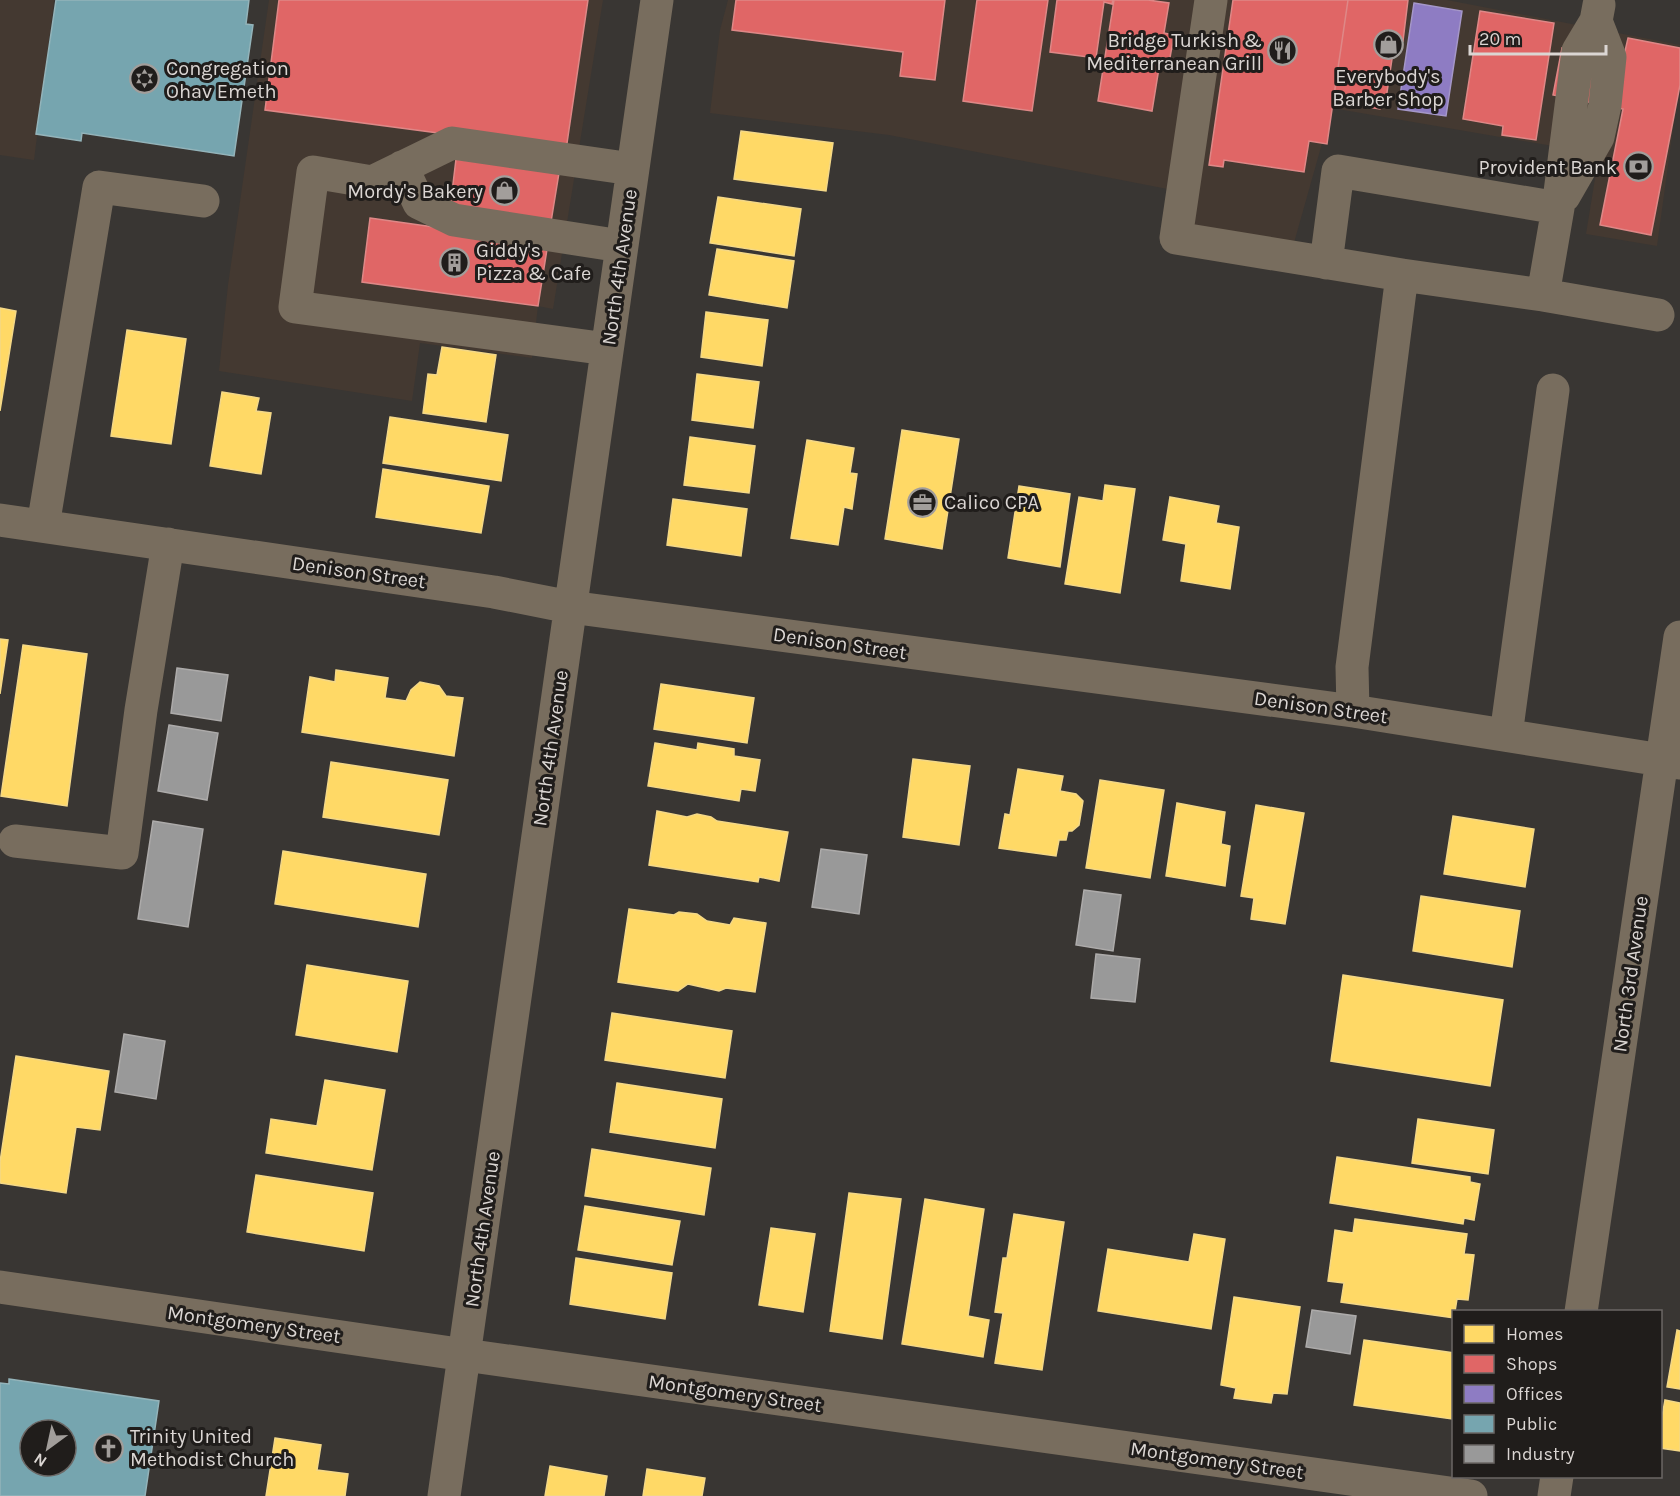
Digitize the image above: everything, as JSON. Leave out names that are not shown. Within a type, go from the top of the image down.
[{"type":"street","name":"North 4th Avenue","points":[[444,1496],[657,0]]},
{"type":"street","points":[[1211,0],[1176,238],[1658,315]]},
{"type":"street","points":[[1543,295],[1558,208],[1598,137],[1605,105],[1610,57],[1598,10]]},
{"type":"street","points":[[607,349],[295,307],[313,172],[372,182],[452,142],[632,169]]},
{"type":"street","points":[[402,167],[419,203],[454,220],[621,246]]},
{"type":"street","points":[[1326,263],[1338,171],[1558,208]]},
{"type":"street","points":[[43,526],[99,187],[203,201]]},
{"type":"street","points":[[1353,711],[1354,645],[1402,275]]},
{"type":"street","points":[[1506,735],[1553,390]]},
{"type":"street","name":"Denison Street","points":[[0,520],[494,592],[570,607],[1353,711],[1671,762]]},
{"type":"street","points":[[15,841],[122,853],[141,710],[168,544]]},
{"type":"street","name":"North 3rd Avenue","points":[[1581,1310],[1671,762],[1680,637]]},
{"type":"street","name":"Montgomery Street","points":[[0,1287],[465,1355],[1471,1496]]},
{"type":"street","points":[[1554,1496],[1557,1478]]},
{"type":"shaded area","points":[[0,0],[54,0],[34,160],[0,155]]},
{"type":"shaded area","points":[[269,0],[603,0],[553,309],[538,306],[532,358],[420,343],[412,401],[219,371],[228,285]]},
{"type":"shaded area","points":[[728,0],[1447,0],[1680,45],[1680,78],[1657,246],[1586,234],[1599,154],[1332,108],[1290,257],[1176,238],[1183,192],[889,135],[710,113],[720,30]]},
{"type":"building: Homes","points":[[741,131],[833,143],[826,191],[734,179]]},
{"type":"building: Homes","points":[[718,197],[801,209],[794,256],[710,243]]},
{"type":"building: Homes","points":[[717,249],[794,261],[787,308],[709,295]]},
{"type":"building: Homes","points":[[0,308],[16,311],[0,411]]},
{"type":"building: Homes","points":[[706,312],[768,320],[762,366],[701,357]]},
{"type":"building: Homes","points":[[127,330],[186,339],[171,444],[111,436]]},
{"type":"building: Homes","points":[[442,347],[496,355],[486,422],[423,413],[428,374],[437,375]]},
{"type":"building: Homes","points":[[697,374],[759,382],[753,428],[692,420]]},
{"type":"building: Homes","points":[[222,392],[259,398],[256,411],[271,413],[261,474],[210,466]]},
{"type":"building: Homes","points":[[390,417],[508,435],[501,481],[383,463]]},
{"type":"building: Homes","points":[[902,430],[959,439],[942,549],[885,539]]},
{"type":"building: Homes","points":[[690,437],[755,446],[749,493],[684,485]]},
{"type":"building: Homes","points":[[807,440],[854,448],[850,473],[857,474],[852,509],[844,507],[838,545],[791,538]]},
{"type":"building: Homes","points":[[383,469],[489,486],[481,533],[376,517]]},
{"type":"building: Homes","points":[[1105,485],[1135,489],[1120,593],[1065,584],[1079,497],[1103,501]]},
{"type":"building: Homes","points":[[1019,486],[1070,494],[1060,567],[1008,558]]},
{"type":"building: Homes","points":[[1170,497],[1219,506],[1216,523],[1239,527],[1230,589],[1181,581],[1186,544],[1163,540]]},
{"type":"building: Homes","points":[[673,499],[747,509],[741,556],[667,545]]},
{"type":"building: Homes","points":[[0,639],[8,640],[0,694]]},
{"type":"building: Homes","points":[[23,645],[87,654],[67,806],[1,796]]},
{"type":"building: Homes","points":[[336,670],[388,678],[385,698],[406,701],[411,690],[420,682],[439,686],[446,696],[463,698],[454,756],[302,732],[310,677],[335,682]]},
{"type":"building: Homes","points":[[661,684],[754,698],[747,743],[654,729]]},
{"type":"building: Homes","points":[[655,743],[697,750],[698,743],[734,749],[734,756],[760,760],[755,791],[741,789],[739,801],[648,786]]},
{"type":"building: Homes","points":[[913,759],[970,766],[959,845],[903,837]]},
{"type":"building: Homes","points":[[331,762],[448,780],[439,835],[323,817]]},
{"type":"building: Homes","points":[[1018,769],[1063,776],[1060,791],[1076,794],[1083,801],[1079,825],[1072,831],[1068,831],[1066,840],[1059,840],[1056,856],[999,848],[1005,814],[1010,815]]},
{"type":"building: Homes","points":[[1100,780],[1164,790],[1150,878],[1086,868]]},
{"type":"building: Homes","points":[[1177,803],[1225,812],[1221,844],[1230,846],[1225,886],[1166,876]]},
{"type":"building: Homes","points":[[1256,805],[1304,813],[1285,924],[1251,919],[1254,898],[1241,896]]},
{"type":"building: Homes","points":[[657,811],[687,817],[697,814],[717,821],[788,832],[779,881],[759,877],[758,882],[649,865]]},
{"type":"building: Homes","points":[[1453,816],[1534,829],[1525,887],[1444,874]]},
{"type":"building: Homes","points":[[283,851],[426,874],[418,927],[275,904]]},
{"type":"building: Homes","points":[[1421,896],[1520,911],[1512,967],[1413,951]]},
{"type":"building: Homes","points":[[629,909],[674,915],[679,912],[697,914],[707,921],[730,925],[734,918],[766,923],[755,992],[726,988],[719,991],[688,984],[678,991],[618,982]]},
{"type":"building: Homes","points":[[307,965],[408,981],[397,1052],[296,1035]]},
{"type":"building: Homes","points":[[1343,975],[1503,1000],[1490,1086],[1331,1061]]},
{"type":"building: Homes","points":[[612,1013],[732,1031],[725,1078],[605,1060]]},
{"type":"building: Homes","points":[[16,1056],[109,1071],[100,1130],[76,1127],[66,1193],[0,1183],[0,1162]]},
{"type":"building: Homes","points":[[325,1080],[385,1090],[372,1170],[266,1153],[271,1119],[317,1126]]},
{"type":"building: Homes","points":[[617,1083],[722,1099],[715,1148],[610,1132]]},
{"type":"building: Homes","points":[[1418,1119],[1494,1130],[1488,1174],[1412,1163]]},
{"type":"building: Homes","points":[[592,1149],[711,1168],[704,1215],[585,1196]]},
{"type":"building: Homes","points":[[1337,1157],[1470,1177],[1470,1182],[1480,1184],[1474,1220],[1464,1218],[1463,1224],[1330,1203]]},
{"type":"building: Homes","points":[[256,1175],[373,1193],[364,1251],[247,1232]]},
{"type":"building: Homes","points":[[849,1193],[901,1199],[882,1339],[830,1331]]},
{"type":"building: Homes","points":[[925,1199],[984,1209],[968,1316],[989,1320],[983,1357],[902,1344]]},
{"type":"building: Homes","points":[[585,1206],[680,1221],[672,1265],[578,1250]]},
{"type":"building: Homes","points":[[1014,1214],[1064,1222],[1042,1370],[995,1363],[1003,1313],[995,1312],[1003,1258],[1007,1258]]},
{"type":"building: Homes","points":[[1355,1219],[1467,1234],[1464,1254],[1474,1255],[1468,1300],[1457,1299],[1455,1310],[1452,1310],[1452,1318],[1341,1302],[1344,1283],[1328,1281],[1335,1230],[1353,1233]]},
{"type":"building: Homes","points":[[771,1228],[815,1234],[803,1312],[759,1305]]},
{"type":"building: Homes","points":[[1194,1234],[1225,1239],[1211,1329],[1098,1311],[1108,1249],[1189,1262]]},
{"type":"building: Homes","points":[[576,1258],[672,1273],[665,1319],[570,1304]]},
{"type":"building: Homes","points":[[1234,1297],[1300,1307],[1287,1394],[1273,1393],[1271,1403],[1234,1398],[1236,1388],[1221,1385]]},
{"type":"building: Homes","points":[[1677,1330],[1680,1331],[1680,1389],[1667,1387]]},
{"type":"building: Homes","points":[[1364,1340],[1452,1353],[1452,1419],[1354,1405]]},
{"type":"building: Homes","points":[[1665,1400],[1680,1403],[1680,1451],[1662,1448],[1662,1417]]},
{"type":"building: Homes","points":[[275,1438],[321,1445],[317,1470],[348,1474],[345,1496],[266,1496]]},
{"type":"building: Homes","points":[[550,1466],[607,1476],[604,1496],[545,1496]]},
{"type":"building: Homes","points":[[647,1469],[705,1478],[702,1496],[643,1496]]},
{"type":"building: Shops","points":[[279,0],[588,0],[566,150],[265,110]]},
{"type":"building: Shops","points":[[736,0],[945,0],[935,80],[900,76],[903,52],[732,30]]},
{"type":"building: Shops","points":[[977,0],[1048,0],[1032,111],[963,101]]},
{"type":"building: Shops","points":[[1057,0],[1113,0],[1112,4],[1104,2],[1096,58],[1050,52]]},
{"type":"building: Shops","points":[[1114,0],[1148,0],[1169,3],[1164,33],[1174,35],[1168,69],[1159,68],[1152,111],[1098,101]]},
{"type":"building: Shops","name":"Bridge Turkish & Mediterranean Grill","points":[[1233,0],[1348,0],[1327,144],[1309,141],[1304,172],[1224,160],[1223,167],[1209,165]]},
{"type":"building: Shops","points":[[1348,0],[1408,0],[1403,41],[1395,39],[1386,99],[1382,98],[1380,109],[1333,102]]},
{"type":"building: Shops","points":[[1480,11],[1554,23],[1536,140],[1502,135],[1503,126],[1463,119]]},
{"type":"building: Shops","name":"Provident Bank","points":[[1628,38],[1680,48],[1680,85],[1651,235],[1600,225],[1623,109],[1553,95],[1562,48],[1623,60]]},
{"type":"building: Shops","name":"Mordy's Bakery","points":[[456,159],[559,173],[551,222],[450,209]]},
{"type":"building: Shops","name":"Giddy's Pizza & Cafe","points":[[370,218],[548,243],[538,306],[362,282]]},
{"type":"building: Offices","points":[[1414,3],[1462,11],[1446,116],[1398,109]]},
{"type":"building: Public","name":"Congregation Ohav Emeth","points":[[56,0],[249,0],[246,24],[253,25],[234,156],[82,133],[81,141],[36,134]]},
{"type":"building: Public","name":"Trinity United Methodist Church","points":[[9,1379],[159,1401],[145,1496],[0,1496],[0,1383],[9,1384]]},
{"type":"building: Industry","points":[[177,668],[228,675],[221,721],[171,713]]},
{"type":"building: Industry","points":[[169,725],[218,733],[207,800],[158,791]]},
{"type":"building: Industry","points":[[153,821],[203,829],[188,927],[138,919]]},
{"type":"building: Industry","points":[[821,849],[867,855],[859,914],[812,907]]},
{"type":"building: Industry","points":[[1084,890],[1121,895],[1113,951],[1076,945]]},
{"type":"building: Industry","points":[[1096,954],[1140,959],[1135,1002],[1091,998]]},
{"type":"building: Industry","points":[[124,1034],[165,1041],[156,1099],[115,1092]]},
{"type":"building: Industry","points":[[1312,1310],[1356,1316],[1350,1354],[1306,1347]]},
{"type":"place","name":"Everybody's Barber Shop","points":[[1388,45]]},
{"type":"place","name":"Bridge Turkish & Mediterranean Grill","points":[[1283,51]]},
{"type":"place","name":"Congregation Ohav Emeth","points":[[145,79]]},
{"type":"place","name":"Provident Bank","points":[[1638,167]]},
{"type":"place","name":"Mordy's Bakery","points":[[504,191]]},
{"type":"place","name":"Giddy's Pizza & Cafe","points":[[455,262]]},
{"type":"place","name":"Calico CPA","points":[[923,502]]},
{"type":"place","name":"Trinity United Methodist Church","points":[[109,1448]]}]
